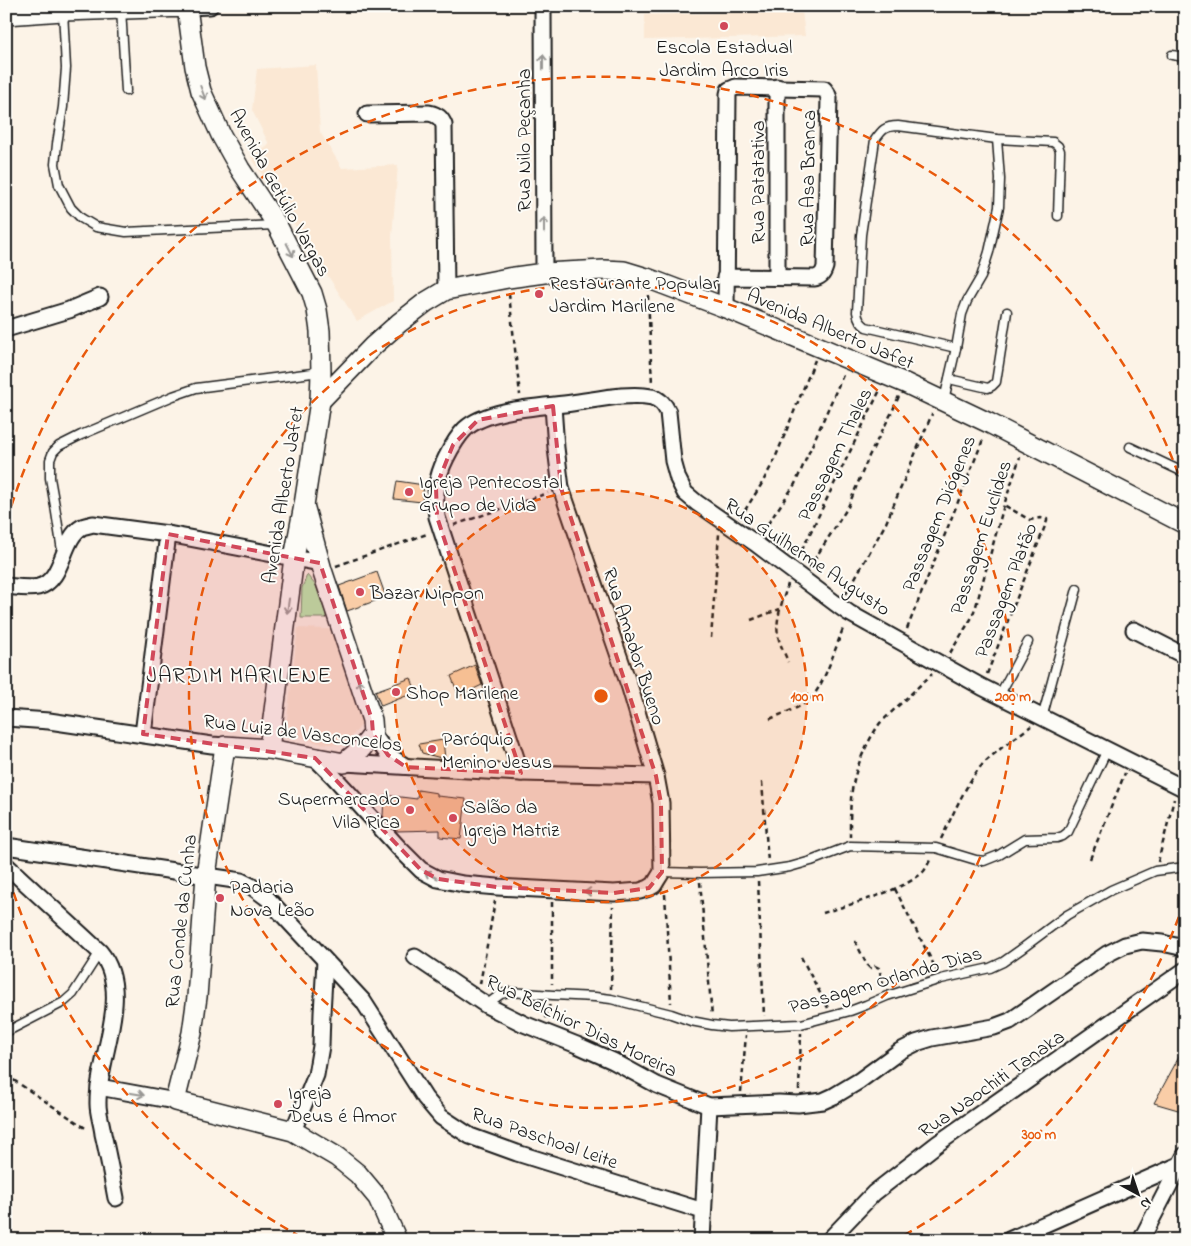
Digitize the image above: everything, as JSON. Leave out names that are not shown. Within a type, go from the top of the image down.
[{"type":"street","points":[[6,15],[210,6]]},
{"type":"street","name":"Rua Nilo Peçanha","points":[[543,6],[544,273]]},
{"type":"street","name":"Avenida Getúlio Vargas","points":[[187,7],[195,67],[201,91],[221,135],[240,169],[277,225],[312,293],[320,331],[320,400]]},
{"type":"street","name":"Rua Asa Branca","points":[[726,277],[815,278],[823,273],[825,268],[829,98],[824,89],[736,87],[729,90],[728,94],[726,277],[726,308]]},
{"type":"street","name":"Rua Patatativa","points":[[777,88],[777,277]]},
{"type":"street","points":[[366,114],[429,113],[436,114],[441,118],[444,126],[446,290]]},
{"type":"street","name":"Avenida Alberto Jafet","points":[[269,749],[294,558],[320,400],[373,346],[399,323],[426,302],[446,290],[544,273],[604,270],[624,271],[647,278],[726,308],[887,375],[1025,441],[1185,524]]},
{"type":"street","points":[[6,328],[68,310],[100,297]]},
{"type":"street","points":[[522,773],[439,523],[436,506],[436,487],[440,469],[453,444],[466,429],[478,420],[521,409],[631,396],[653,397]]},
{"type":"street","name":"Rua Guilherme Augusto","points":[[653,397],[662,402],[668,412],[673,461],[678,479],[685,493],[697,503],[844,609],[982,688],[1181,788]]},
{"type":"street","name":"Rua Amador Bueno","points":[[553,406],[561,488],[630,688],[656,776],[661,804],[663,872]]},
{"type":"street","points":[[304,505],[320,563],[370,713],[373,734],[388,755],[406,767]]},
{"type":"street","points":[[6,586],[40,587],[48,582],[55,575],[76,532],[82,527],[93,524],[168,534],[320,563]]},
{"type":"street","points":[[143,734],[168,534]]},
{"type":"street","points":[[1134,630],[1185,656]]},
{"type":"street","name":"Rua Luiz de Vasconcelos","points":[[6,718],[49,721],[212,745],[269,749],[344,763],[522,773],[656,776]]},
{"type":"street","points":[[344,763],[362,748],[373,734]]},
{"type":"street","name":"Rua Conde da Cunha","points":[[175,1101],[192,1033],[206,875],[225,746]]},
{"type":"street","points":[[315,758],[421,870],[438,879],[463,884],[498,887],[614,893],[640,891],[649,888],[654,885],[663,872]]},
{"type":"street","name":"Rua Paschoal Leite","points":[[6,846],[206,875],[241,881],[251,886],[267,898],[363,1001],[425,1098],[441,1117],[470,1136],[517,1153],[703,1211]]},
{"type":"street","points":[[6,865],[106,959],[114,993],[113,1013],[99,1088],[98,1106],[116,1198]]},
{"type":"street","points":[[702,1240],[709,1106],[798,1104],[823,1101],[858,1081],[900,1051],[916,1043],[932,1038],[994,1027],[1010,1021],[1107,954],[1125,945],[1142,941],[1185,948]]},
{"type":"street","name":"Rua Belchior Dias Moreira","points":[[415,957],[482,1002],[524,1024],[613,1061],[657,1086],[709,1106]]},
{"type":"street","points":[[293,1131],[316,1075],[321,1046],[325,961]]},
{"type":"street","name":"Rua Naochiti Tanaka","points":[[830,1240],[874,1193],[937,1144],[1185,970]]},
{"type":"street","points":[[99,1088],[175,1101],[293,1131],[337,1157],[358,1174],[378,1198],[396,1240]]},
{"type":"street","points":[[1009,1240],[1182,1160]]},
{"type":"street","points":[[1141,1240],[1182,1160]]},
{"type":"lane","points":[[121,9],[126,91]]},
{"type":"lane","points":[[63,11],[66,68],[64,107],[56,144],[55,164],[59,185],[71,208],[81,218],[96,227],[126,232],[277,225]]},
{"type":"lane","points":[[1172,55],[1185,57]]},
{"type":"lane","points":[[956,348],[866,327],[861,324],[858,318],[861,235],[875,140],[882,130],[890,126],[898,126],[997,139],[1053,142],[1060,151],[1058,216]]},
{"type":"lane","points":[[941,400],[949,379],[962,314],[981,277],[989,252],[999,207],[1000,179],[997,139]]},
{"type":"lane","points":[[949,379],[988,388],[996,382],[1007,312]]},
{"type":"lane","points":[[63,558],[50,478],[50,460],[53,452],[59,446],[164,399],[196,388],[321,372]]},
{"type":"lane","points":[[1130,447],[1185,473]]},
{"type":"lane","points":[[1042,718],[1077,588]]},
{"type":"lane","points":[[998,696],[1028,642]]},
{"type":"lane","points":[[663,872],[757,872],[790,867],[850,846],[936,848],[984,861],[999,855],[1025,839],[1057,838],[1068,832],[1107,750]]},
{"type":"lane","name":"Passagem Orlando Dias","points":[[482,1002],[510,992],[595,996],[610,998],[691,1021],[712,1025],[729,1027],[801,1024],[866,1006],[887,996],[941,979],[990,968],[1003,962],[1067,915],[1111,890],[1155,871],[1185,867]]},
{"type":"lane","points":[[6,1032],[64,1002],[73,994],[100,952]]},
{"type":"path","points":[[508,278],[521,409]]},
{"type":"path","points":[[647,278],[653,397]]},
{"type":"path","points":[[734,528],[774,461],[820,348]]},
{"type":"path","points":[[755,543],[795,484],[850,360]]},
{"type":"path","name":"Passagem Thales","points":[[797,575],[887,375]]},
{"type":"path","points":[[788,662],[778,634],[780,609],[797,575],[848,507],[868,456],[892,412],[904,383]]},
{"type":"path","points":[[770,719],[810,700],[820,687],[844,609],[886,524],[941,400]]},
{"type":"path","name":"Passagem Diógenes","points":[[901,642],[989,423]]},
{"type":"path","name":"Passagem Euclides","points":[[850,846],[851,797],[862,754],[880,723],[942,665],[971,619],[1004,505],[1025,441]]},
{"type":"path","name":"Passagem Platão","points":[[982,688],[1048,521],[1047,519],[1040,518],[1030,520],[1004,505]]},
{"type":"path","points":[[711,638],[720,520]]},
{"type":"path","points":[[750,620],[780,609]]},
{"type":"path","points":[[823,913],[895,889],[914,879],[924,871],[968,786],[981,766],[1042,718]]},
{"type":"path","points":[[1090,860],[1130,762]]},
{"type":"path","points":[[762,782],[768,870]]},
{"type":"path","points":[[1155,871],[1181,788]]},
{"type":"path","points":[[663,872],[671,1014]]},
{"type":"path","points":[[757,872],[764,1025]]},
{"type":"path","points":[[700,873],[712,1025]]},
{"type":"path","points":[[482,1002],[498,887]]},
{"type":"path","points":[[895,889],[941,979]]},
{"type":"path","points":[[541,1030],[553,995],[551,891]]},
{"type":"path","points":[[610,998],[614,893]]},
{"type":"path","points":[[855,941],[868,967],[876,966],[879,968],[887,996]]},
{"type":"path","points":[[801,957],[832,1016]]},
{"type":"path","points":[[798,1104],[801,1024]]},
{"type":"path","points":[[740,1105],[747,1026]]},
{"type":"path","points":[[6,1075],[87,1129],[103,1133]]},
{"type":"highlighted area","points":[[553,406],[561,488],[656,776],[661,803],[662,872],[649,888],[614,893],[497,887],[438,879],[421,870],[315,758],[143,734],[168,534],[320,563],[372,720],[373,734],[388,755],[406,767],[521,773],[437,517],[436,487],[453,445],[478,420]]},
{"type":"shaded area","name":"Escola Estadual Jardim Arco Iris","points":[[802,11],[805,36],[645,40],[645,15]]},
{"type":"shaded area","points":[[316,65],[320,132],[342,168],[398,165],[392,236],[393,301],[357,321],[251,157],[269,144],[252,110],[257,69]]},
{"type":"shaded area","points":[[298,628],[330,629],[362,708],[365,721],[347,742],[339,745],[318,743],[291,733],[286,727]]},
{"type":"green space","points":[[307,575],[316,586],[326,618],[301,618],[302,588]]},
{"type":"building","name":"Igreja Pentecostal Grupo de Vida","points":[[397,481],[424,485],[422,502],[394,499]]},
{"type":"building","name":"Bazar Nippon","points":[[377,572],[386,597],[347,611],[339,586]]},
{"type":"building","points":[[475,665],[482,685],[459,696],[451,676]]},
{"type":"building","name":"Shop Marilene","points":[[411,678],[416,692],[381,706],[375,691]]},
{"type":"building","name":"Paróquio Menino Jesus","points":[[443,740],[445,759],[422,753],[419,744]]},
{"type":"building","points":[[418,790],[437,793],[437,796],[466,799],[461,839],[440,837],[440,830],[396,831],[383,816],[384,795],[417,799]]},
{"type":"building","points":[[1185,1046],[1185,1112],[1154,1103]]},
{"type":"place","name":"Escola Estadual Jardim Arco Iris","points":[[724,26]]},
{"type":"place","name":"Restaurante Popular Jardim Marilene","points":[[539,294]]},
{"type":"place","name":"Igreja Pentecostal Grupo de Vida","points":[[409,492]]},
{"type":"place","name":"Bazar Nippon","points":[[360,592]]},
{"type":"place","name":"Shop Marilene","points":[[396,692]]},
{"type":"place","name":"Paróquio Menino Jesus","points":[[432,749]]},
{"type":"place","name":"Supermercado Vila Rica","points":[[410,810]]},
{"type":"place","name":"Salão da Igreja Matriz","points":[[453,818]]},
{"type":"place","name":"Padaria Nova Leão","points":[[220,898]]},
{"type":"place","name":"Igreja Deus é Amor","points":[[278,1104]]},
{"type":"district","name":"JARDIM MARILENE","points":[[239,674]]}]
